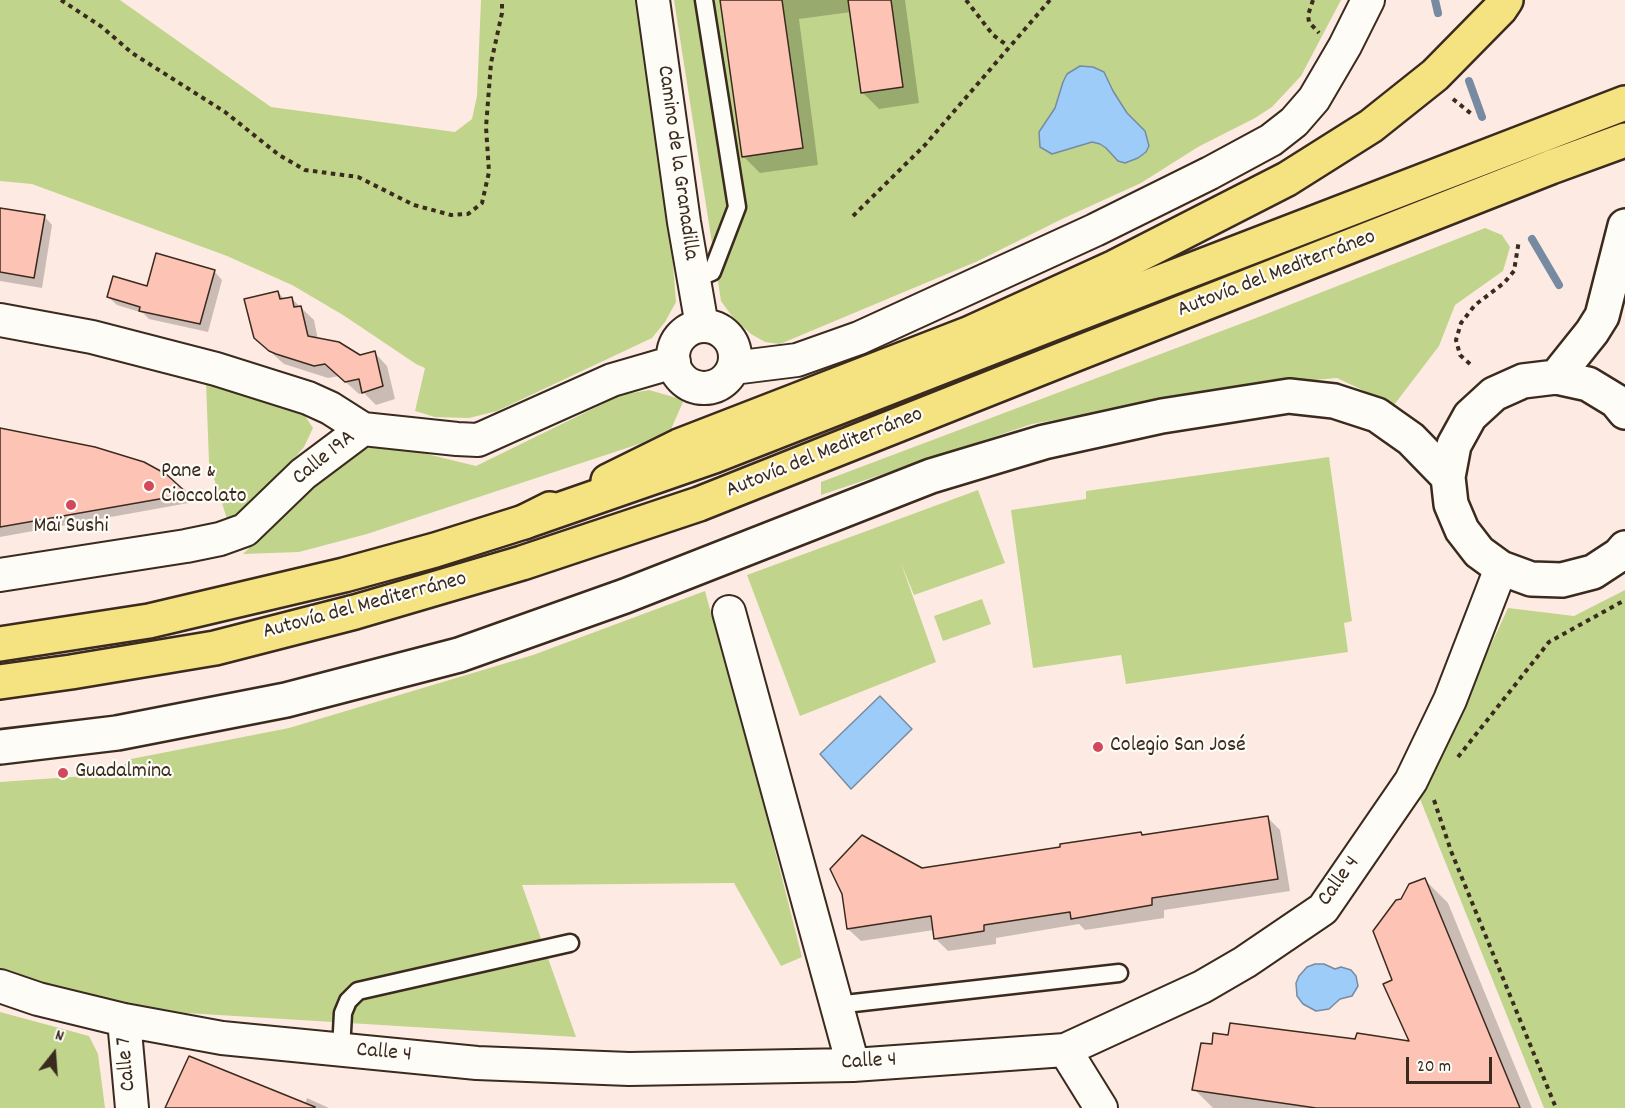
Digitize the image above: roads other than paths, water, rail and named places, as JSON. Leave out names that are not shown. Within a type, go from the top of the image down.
[{"type":"highway","points":[[524,522],[679,446],[968,334],[1031,306],[1115,267],[1287,178],[1371,126],[1435,75],[1500,9],[1506,0]]},
{"type":"highway","name":"Autovía del Mediterráneo","points":[[0,644],[149,621],[344,575],[524,522],[714,456],[1625,103]]},
{"type":"highway","name":"Autovía del Mediterráneo","points":[[0,682],[215,648],[355,612],[522,563],[699,504],[1551,167],[1625,140]]},
{"type":"street","name":"Camino de la Granadilla","points":[[652,0],[702,326]]},
{"type":"street","points":[[733,368],[797,360],[859,338],[1095,230],[1201,178],[1271,140],[1294,122],[1314,99],[1345,46],[1368,0]]},
{"type":"street","points":[[1556,377],[1602,316],[1625,226]]},
{"type":"street","name":"Calle 19A","points":[[0,320],[92,337],[216,369],[308,398],[330,408],[363,429],[303,474],[245,530],[220,539],[186,546],[0,575]]},
{"type":"street","points":[[712,327],[722,332],[734,348],[733,368],[721,383],[701,387],[692,385],[683,380],[677,372],[674,352],[677,342],[692,328],[712,327]]},
{"type":"street","points":[[363,429],[478,440],[612,380],[674,362]]},
{"type":"street","points":[[1623,552],[1593,572],[1562,580],[1531,579],[1502,568],[1479,552],[1462,530],[1451,504],[1448,477],[1454,445],[1470,416],[1494,394],[1523,381],[1556,377],[1588,384],[1616,401],[1625,412]]},
{"type":"street","points":[[0,747],[117,733],[286,700],[459,655],[624,596],[931,476],[1044,442],[1162,416],[1289,396],[1335,401],[1377,415],[1411,439],[1448,477]]},
{"type":"street","name":"Calle 4","points":[[0,986],[38,999],[124,1020],[222,1038],[477,1063],[629,1069],[853,1065],[1065,1050],[1202,987],[1245,962],[1323,909],[1411,781],[1450,700],[1502,568]]},
{"type":"street","points":[[729,612],[853,1065]]},
{"type":"street","name":"Calle 7","points":[[124,1020],[132,1108]]},
{"type":"street","points":[[1065,1050],[1101,1108]]},
{"type":"lane","points":[[694,279],[712,272],[737,207],[705,0]]},
{"type":"lane","points":[[0,752],[21,760],[98,751],[117,733]]},
{"type":"lane","points":[[341,1050],[344,1014],[348,1001],[358,991],[570,943]]},
{"type":"lane","points":[[836,1005],[1119,972]]},
{"type":"water","points":[[1080,66],[1093,67],[1104,72],[1127,113],[1145,131],[1149,146],[1146,152],[1138,158],[1125,163],[1118,161],[1106,148],[1092,142],[1052,154],[1040,147],[1039,132],[1055,108],[1063,82],[1067,74]]},
{"type":"water","points":[[880,696],[912,729],[851,789],[820,754]]},
{"type":"water","points":[[1324,964],[1335,969],[1341,967],[1351,970],[1356,976],[1358,986],[1352,996],[1340,999],[1329,1009],[1316,1011],[1303,1004],[1297,996],[1296,983],[1307,967]]},
{"type":"waterway","points":[[1435,0],[1438,13]]},
{"type":"waterway","points":[[1469,81],[1482,117]]},
{"type":"waterway","points":[[1532,239],[1559,285]]},
{"type":"place","name":"Pane & Cioccolato","points":[[149,486]]},
{"type":"place","name":"Maï Sushi","points":[[71,505]]},
{"type":"place","name":"Colegio San José","points":[[1098,747]]},
{"type":"place","name":"Guadalmina","points":[[63,773]]}]
